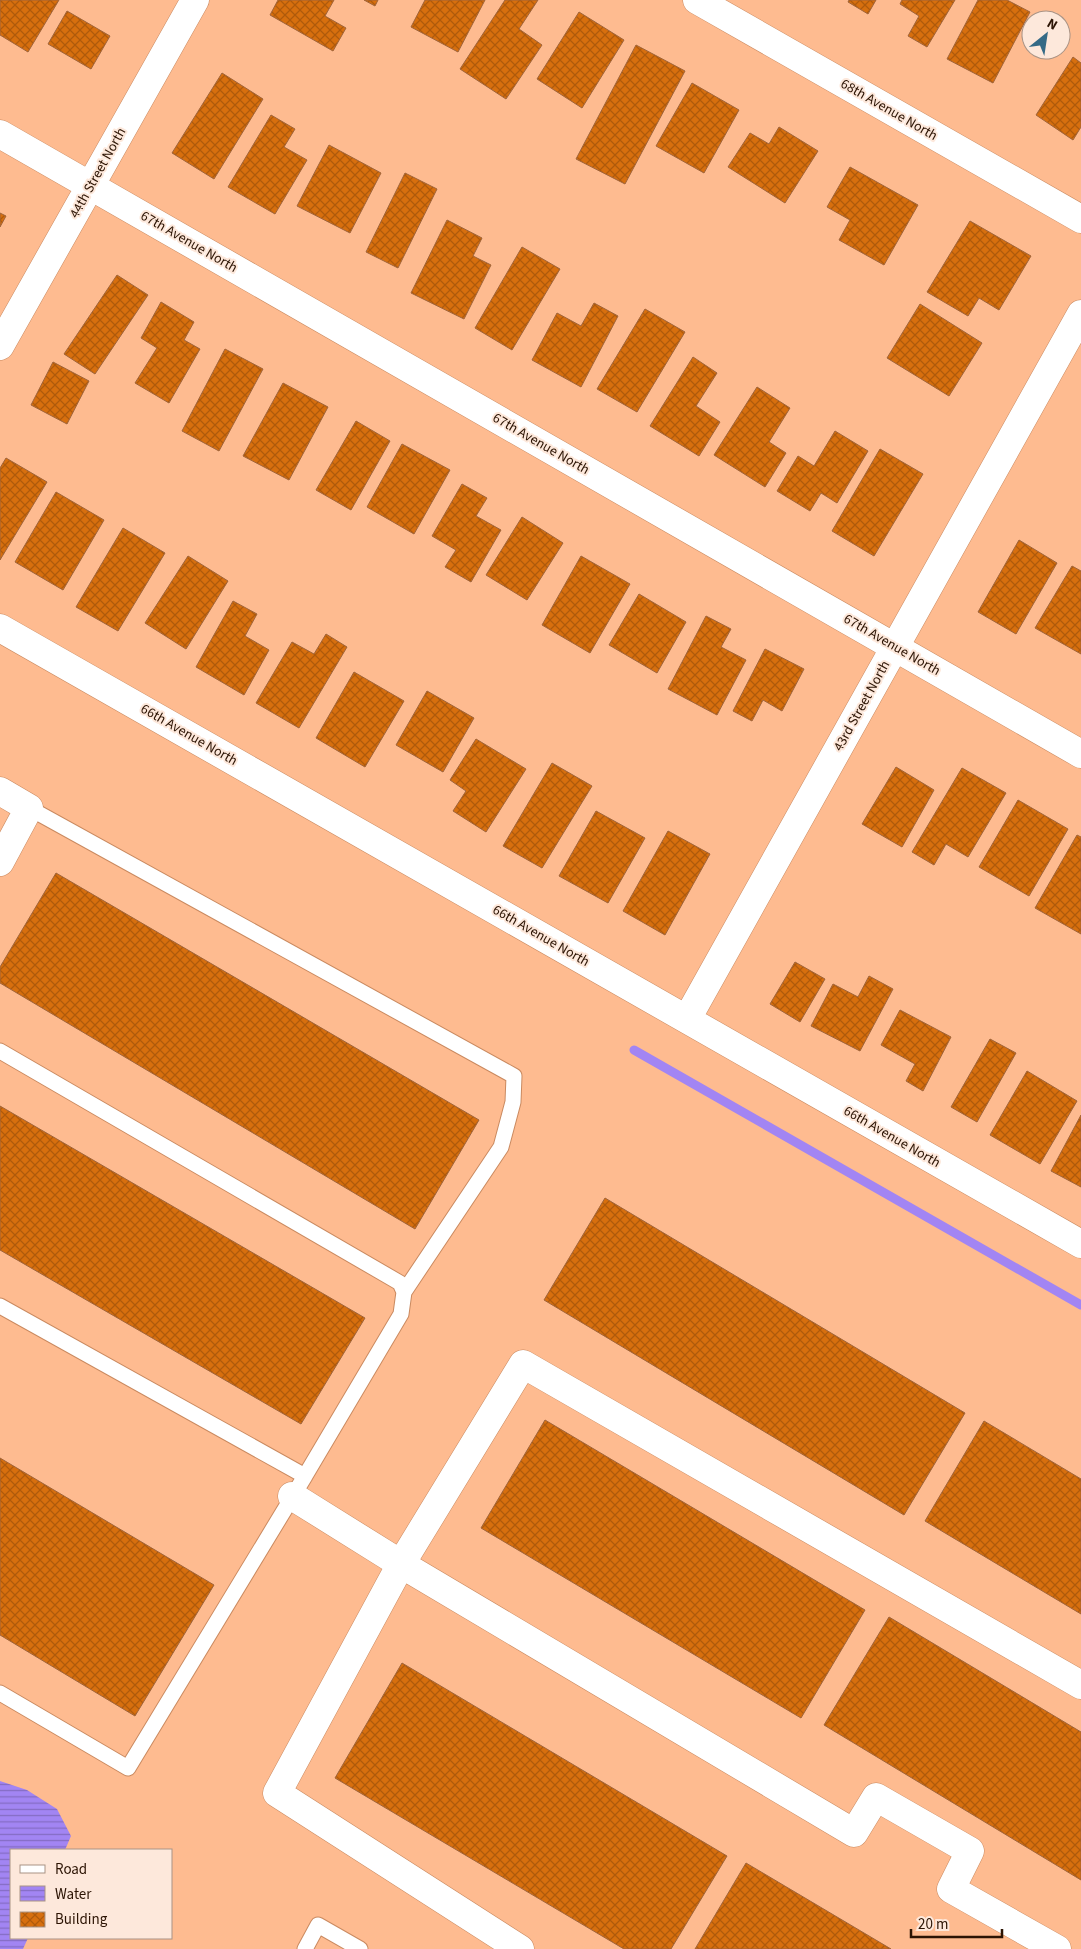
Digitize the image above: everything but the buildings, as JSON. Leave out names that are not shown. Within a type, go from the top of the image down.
[{"type":"street","name":"44th Street North","points":[[0,346],[195,0]]},
{"type":"street","name":"68th Avenue North","points":[[698,0],[1081,220]]},
{"type":"street","name":"67th Avenue North","points":[[0,134],[1081,754]]},
{"type":"street","name":"43rd Street North","points":[[687,1020],[1081,314]]},
{"type":"street","name":"66th Avenue North","points":[[0,628],[1081,1244]]},
{"type":"street","points":[[0,792],[29,808],[0,862]]},
{"type":"street","points":[[520,1949],[277,1792],[401,1564],[523,1364],[1081,1686]]},
{"type":"street","points":[[298,1486],[401,1564],[854,1833],[876,1797],[970,1851],[951,1889],[1057,1949]]},
{"type":"lane","points":[[0,1693],[128,1768],[400,1314],[404,1292],[501,1147],[513,1102],[514,1076],[29,808]]},
{"type":"lane","points":[[0,1051],[400,1283],[404,1292]]},
{"type":"lane","points":[[0,1306],[298,1486]]},
{"type":"lane","points":[[305,1949],[318,1925],[360,1949]]},
{"type":"water","points":[[0,1781],[27,1790],[57,1809],[71,1836],[65,1849],[10,1849],[10,1939],[28,1939],[23,1949],[0,1949]]},
{"type":"waterway","points":[[634,1050],[1081,1305]]}]
